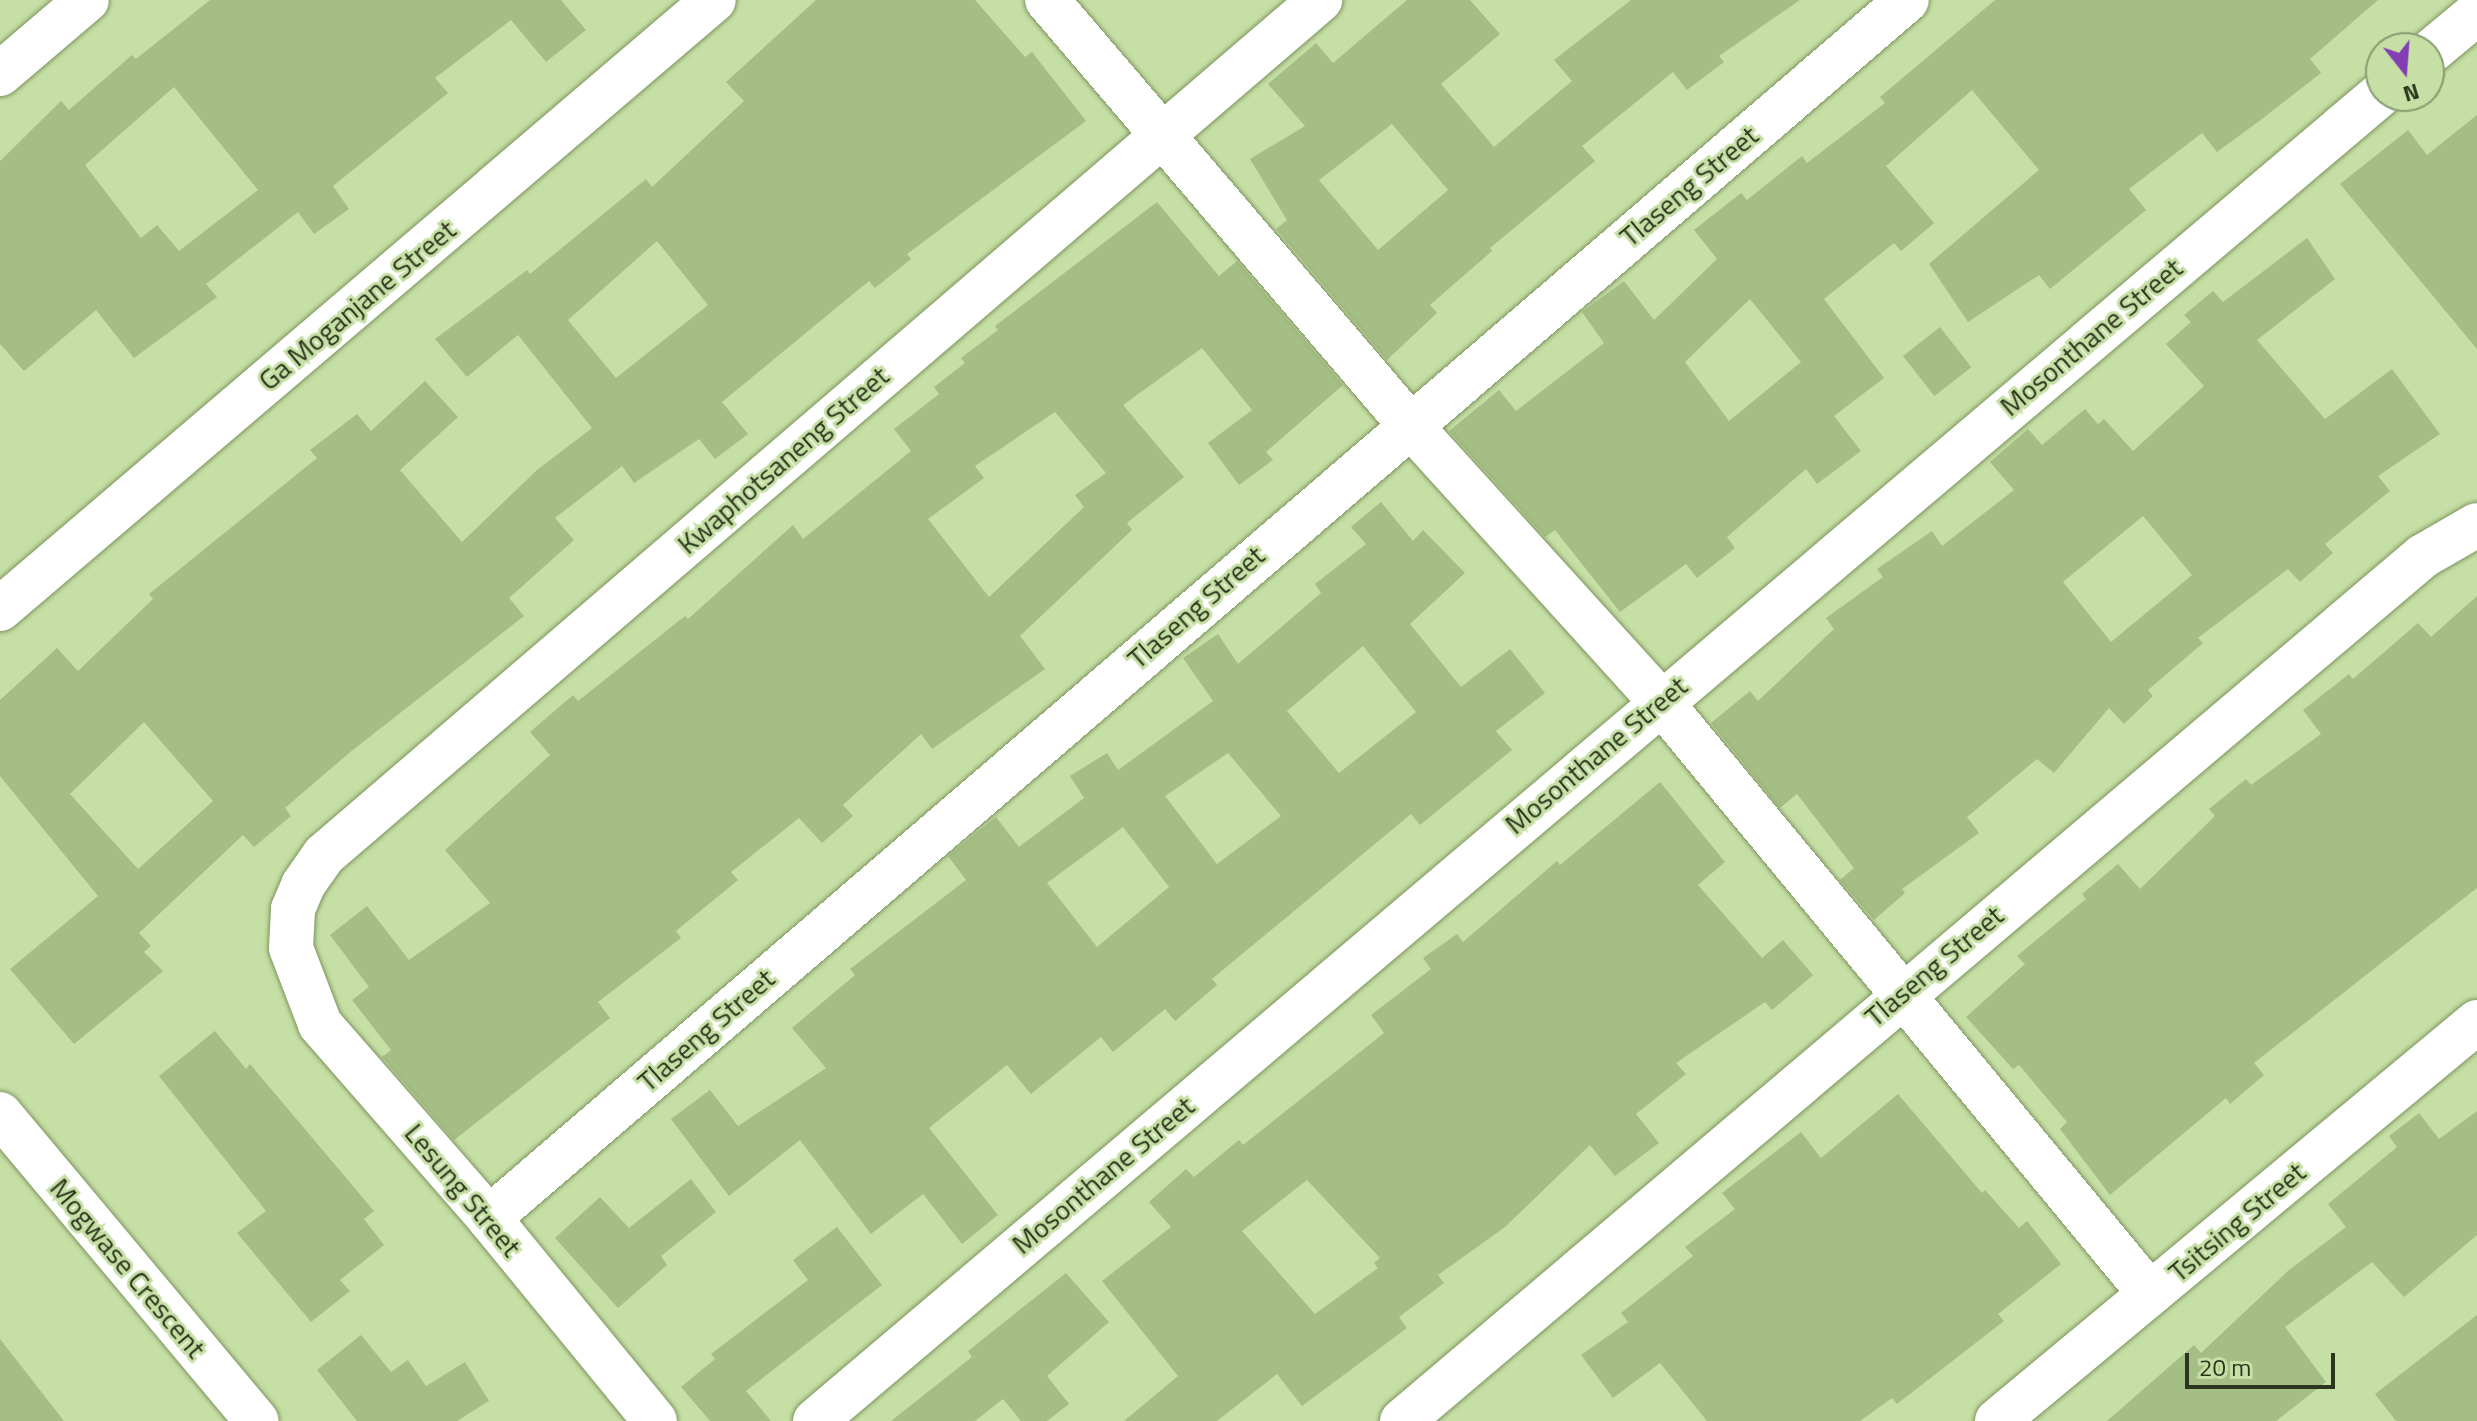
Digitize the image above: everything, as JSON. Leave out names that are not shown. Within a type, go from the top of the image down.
[{"type":"street","points":[[0,74],[87,0]]},
{"type":"street","name":"Ga Moganjane Street","points":[[0,609],[714,0]]},
{"type":"street","points":[[1047,0],[1165,132],[1409,424],[1660,701],[2150,1294]]},
{"type":"street","name":"Kwaphotsaneng Street","points":[[291,948],[293,909],[324,855],[1320,0]]},
{"type":"street","name":"Tlaseng Street","points":[[489,1218],[1409,424],[1907,0]]},
{"type":"street","points":[[2445,40],[2477,13]]},
{"type":"street","name":"Mosonthane Street","points":[[815,1421],[1660,701],[2365,107]]},
{"type":"street","name":"Tlaseng Street","points":[[1402,1421],[1903,992],[2423,556],[2477,525]]},
{"type":"street","name":"Lesung Street","points":[[291,948],[303,990],[320,1024],[489,1218],[655,1421]]},
{"type":"street","name":"Tsitsing Street","points":[[1997,1421],[2477,1022]]},
{"type":"street","name":"Mogwase Crescent","points":[[0,1114],[257,1421]]},
{"type":"building","points":[[210,0],[561,0],[586,30],[546,62],[511,20],[435,78],[448,93],[333,186],[349,209],[314,234],[298,212],[206,284],[217,297],[134,358],[96,310],[24,371],[0,344],[0,161],[61,101],[69,110],[132,55],[136,59]],"holes":[[[174,87],[258,190],[179,251],[157,225],[141,238],[85,165]]]},
{"type":"building","points":[[816,0],[975,0],[1025,57],[1032,52],[1086,121],[907,254],[911,259],[875,288],[869,281],[722,402],[748,434],[715,459],[699,439],[634,483],[622,466],[555,518],[574,540],[509,598],[524,616],[349,753],[285,808],[291,816],[254,847],[243,835],[139,933],[151,946],[144,952],[163,971],[74,1044],[10,969],[98,896],[0,776],[0,700],[57,648],[78,671],[153,599],[149,594],[317,458],[310,450],[357,414],[371,431],[425,381],[458,417],[400,470],[462,542],[537,470],[592,428],[518,335],[467,377],[435,339],[527,270],[530,274],[646,179],[652,187],[744,101],[726,82]],"holes":[[[657,241],[708,305],[616,378],[568,320]],[[144,722],[213,801],[138,869],[70,794]]]},
{"type":"building","points":[[1407,0],[1470,0],[1500,34],[1441,84],[1494,147],[1572,81],[1554,60],[1631,0],[1800,0],[1719,56],[1724,62],[1687,90],[1673,72],[1582,146],[1595,161],[1490,248],[1492,251],[1430,305],[1437,313],[1387,360],[1276,229],[1287,220],[1250,159],[1305,126],[1268,84],[1316,43],[1333,63]],"holes":[[[1392,124],[1448,190],[1378,250],[1319,180]]]},
{"type":"building","points":[[1995,0],[2378,0],[2310,59],[2321,73],[2262,119],[2217,152],[2202,133],[2129,189],[2146,210],[2050,289],[2039,275],[1968,322],[1929,264],[2039,170],[1972,90],[1886,166],[1934,223],[1901,251],[1894,243],[1824,299],[1884,378],[1834,416],[1861,451],[1817,484],[1806,469],[1727,537],[1735,548],[1697,578],[1686,564],[1620,612],[1555,530],[1545,537],[1449,431],[1499,390],[1516,411],[1604,343],[1582,312],[1624,281],[1654,320],[1717,259],[1694,230],[1741,193],[1747,200],[1802,156],[1807,163],[1885,103],[1880,97]],"holes":[[[1750,299],[1801,362],[1729,421],[1685,362]]]},
{"type":"building","points":[[2477,115],[2477,349],[2340,184],[2408,130],[2427,155]]},
{"type":"building","points":[[1157,202],[1219,276],[1237,261],[1343,385],[1266,452],[1273,460],[1239,485],[1208,443],[1252,410],[1202,348],[1123,405],[1184,477],[1127,523],[1132,530],[1020,636],[1045,669],[932,749],[921,734],[843,805],[853,816],[822,843],[799,818],[731,872],[738,880],[676,931],[681,938],[598,1002],[610,1018],[454,1140],[382,1057],[391,1050],[352,1000],[369,987],[330,935],[367,906],[409,960],[490,903],[445,850],[550,755],[530,732],[573,695],[578,701],[685,616],[688,619],[793,525],[803,539],[911,451],[894,429],[939,394],[934,387],[965,363],[961,358],[998,330],[995,326]],"holes":[[[1055,412],[1106,473],[1075,495],[1084,507],[989,597],[928,519],[984,478],[975,466]]]},
{"type":"building","points":[[2307,238],[2335,279],[2257,340],[2325,419],[2392,369],[2440,434],[2378,476],[2390,491],[2325,544],[2333,553],[2300,582],[2288,569],[2198,638],[2203,643],[2148,690],[2153,696],[2124,724],[2109,708],[2054,773],[2037,759],[1967,817],[1979,833],[1902,889],[1905,893],[1874,920],[1840,880],[1854,868],[1797,794],[1780,808],[1711,723],[1750,691],[1758,701],[1834,629],[1826,618],[1883,577],[1877,569],[1932,531],[1942,546],[2014,490],[1990,462],[2028,429],[2042,445],[2085,409],[2098,424],[2104,419],[2133,451],[2204,386],[2166,344],[2191,322],[2184,315],[2213,291],[2223,302]],"holes":[[[2143,516],[2192,575],[2111,642],[2063,582]]]},
{"type":"building","points":[[1940,327],[1971,367],[1934,396],[1903,356]]},
{"type":"building","points":[[1381,502],[1413,541],[1423,530],[1465,573],[1410,624],[1461,687],[1510,649],[1545,693],[1496,731],[1512,750],[1420,825],[1411,814],[1212,979],[1217,985],[1175,1021],[1165,1009],[1113,1052],[1101,1037],[1031,1094],[1007,1065],[929,1128],[998,1215],[962,1244],[923,1194],[871,1234],[800,1140],[729,1196],[671,1119],[710,1090],[738,1126],[826,1068],[792,1028],[855,975],[850,969],[966,880],[948,856],[996,817],[1019,847],[1084,798],[1070,776],[1107,753],[1118,770],[1213,701],[1183,658],[1218,634],[1238,664],[1321,593],[1315,584],[1366,544],[1351,527]],"holes":[[[1363,646],[1416,712],[1339,773],[1287,711]],[[1228,753],[1281,816],[1217,864],[1165,796]],[[1123,827],[1169,887],[1097,947],[1047,883]]]},
{"type":"building","points":[[2477,596],[2477,888],[2254,1063],[2264,1075],[2230,1104],[2226,1098],[2110,1195],[2060,1129],[2067,1122],[2019,1065],[2013,1069],[1966,1017],[2025,964],[2017,956],[2086,899],[2082,894],[2118,864],[2140,889],[2215,816],[2209,809],[2246,779],[2251,785],[2321,734],[2303,710],[2349,674],[2353,679],[2418,623],[2431,637]]},
{"type":"building","points":[[1660,782],[1725,862],[1698,885],[1762,958],[1783,940],[1813,975],[1772,1010],[1765,1002],[1676,1063],[1686,1074],[1636,1114],[1659,1143],[1615,1176],[1590,1145],[1505,1227],[1438,1275],[1444,1283],[1399,1317],[1407,1328],[1302,1406],[1277,1374],[1217,1421],[1124,1421],[1178,1376],[1102,1281],[1171,1227],[1149,1202],[1186,1169],[1194,1177],[1239,1140],[1243,1145],[1384,1033],[1371,1015],[1431,969],[1423,958],[1457,934],[1463,942],[1557,861],[1560,865]],"holes":[[[1307,1180],[1380,1258],[1374,1263],[1378,1268],[1315,1314],[1242,1231]]]},
{"type":"building","points":[[215,1031],[246,1069],[250,1064],[374,1211],[364,1219],[384,1245],[340,1280],[350,1291],[311,1322],[237,1233],[266,1211],[159,1076]]},
{"type":"building","points":[[1898,1094],[1982,1193],[1985,1190],[2019,1228],[2027,1221],[2061,1264],[1998,1314],[2004,1321],[1897,1404],[1892,1398],[1860,1421],[1707,1421],[1660,1363],[1613,1398],[1581,1355],[1628,1322],[1621,1313],[1693,1256],[1685,1247],[1735,1209],[1722,1193],[1801,1132],[1821,1158]]},
{"type":"building","points":[[2477,1111],[2477,1235],[2404,1297],[2372,1262],[2285,1327],[2326,1382],[2276,1421],[2107,1421],[2194,1345],[2201,1353],[2289,1270],[2346,1227],[2328,1204],[2397,1147],[2389,1136],[2419,1113],[2439,1139]]},
{"type":"building","points":[[691,1179],[716,1212],[661,1256],[667,1265],[618,1308],[555,1238],[600,1197],[629,1228]]},
{"type":"building","points":[[837,1227],[882,1285],[746,1391],[771,1421],[710,1421],[681,1387],[715,1359],[711,1354],[808,1280],[793,1260]]},
{"type":"building","points":[[1066,1273],[1109,1322],[1047,1376],[1069,1404],[1047,1421],[1021,1421],[1003,1399],[975,1421],[891,1421],[972,1357],[968,1351]]},
{"type":"building","points":[[2477,1315],[2477,1421],[2396,1421],[2375,1394]]},
{"type":"building","points":[[361,1335],[391,1372],[408,1360],[426,1386],[465,1362],[489,1401],[457,1421],[357,1421],[317,1370]]},
{"type":"building","points":[[0,1339],[64,1421],[0,1421]]}]
